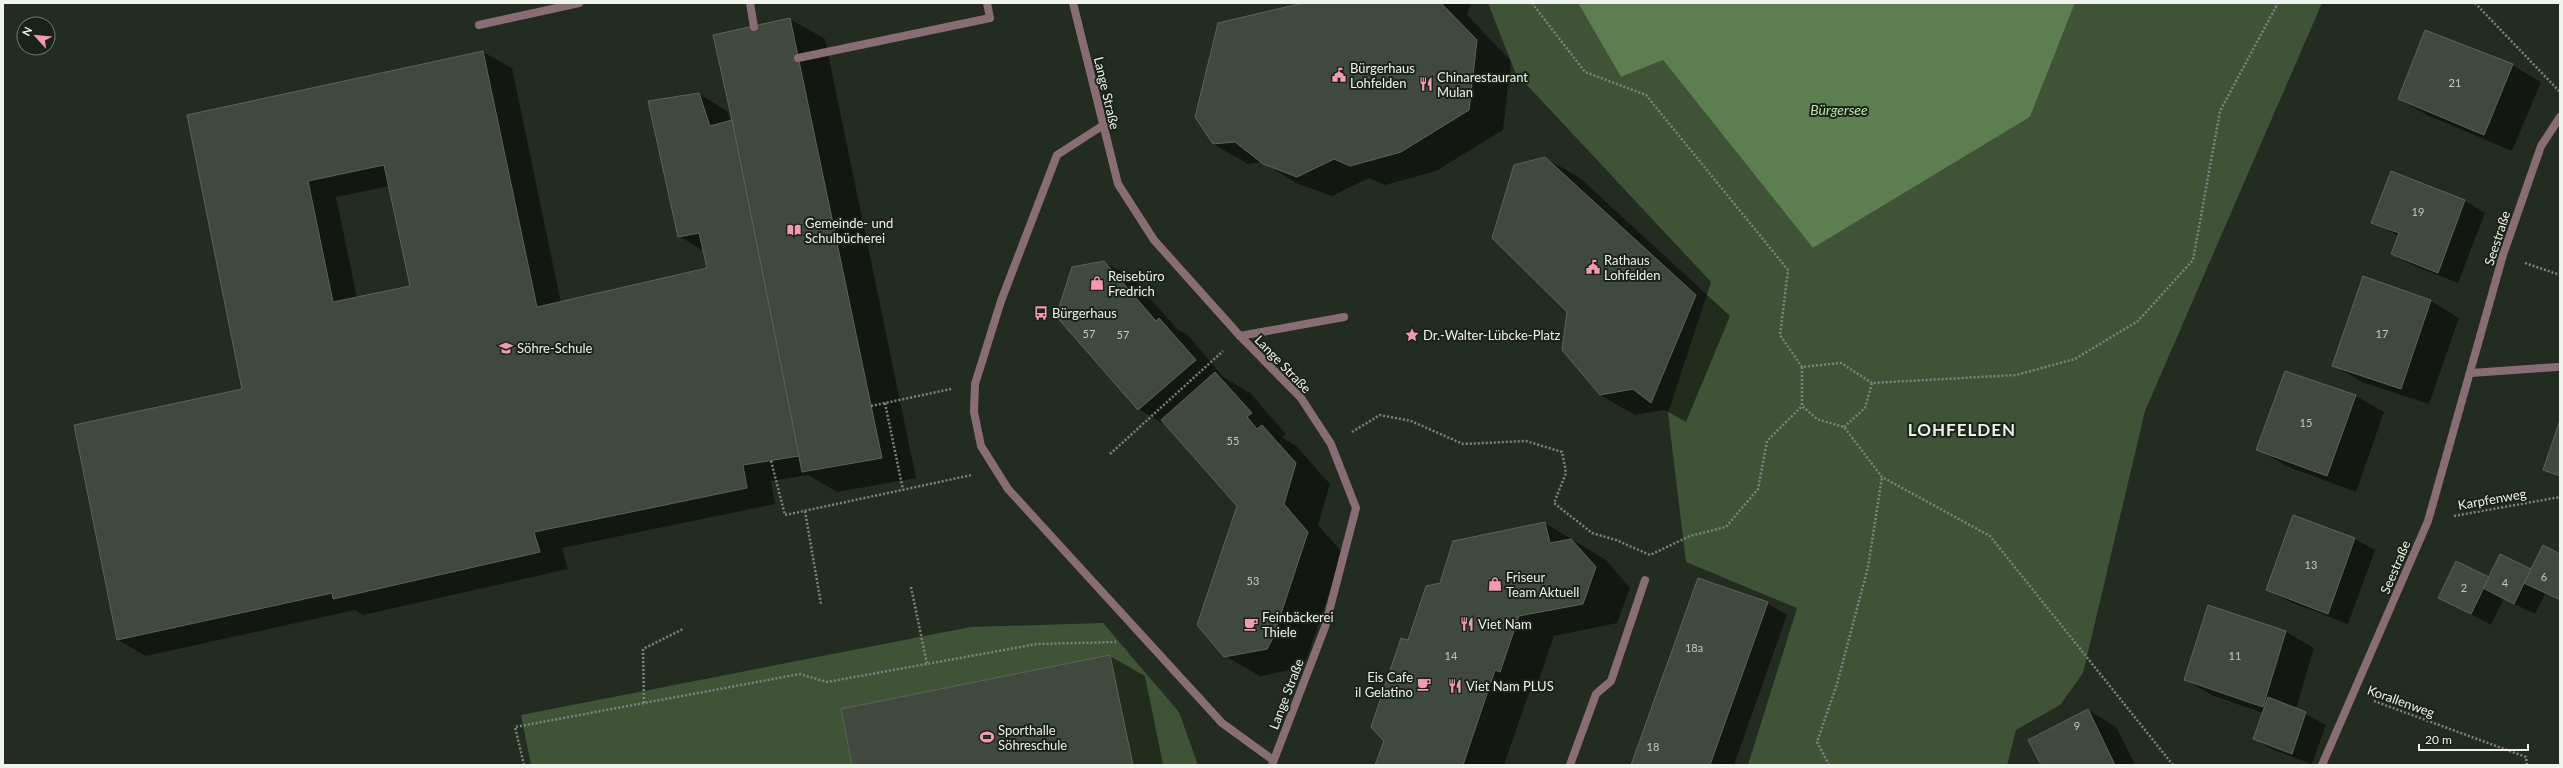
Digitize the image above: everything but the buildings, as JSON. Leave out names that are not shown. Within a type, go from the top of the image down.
[{"type":"street","points":[[479,25],[579,3]]},
{"type":"street","points":[[750,3],[754,27]]},
{"type":"street","points":[[798,58],[990,18],[987,3]]},
{"type":"street","name":"Lange Straße","points":[[1074,3],[1102,126],[1118,184],[1154,240],[1240,336],[1301,398],[1331,444],[1356,508],[1325,627],[1272,762]]},
{"type":"street","name":"Seestraße","points":[[2322,765],[2428,521],[2503,256],[2540,146],[2560,117]]},
{"type":"street","points":[[1102,126],[1057,155],[1001,301],[975,384],[974,412],[981,446],[1008,489],[1222,723],[1272,762]]},
{"type":"street","points":[[1240,336],[1344,317]]},
{"type":"street","points":[[2471,373],[2557,367]]},
{"type":"street","points":[[1570,765],[1596,694],[1611,682],[1645,580]]},
{"type":"path","points":[[1331,444],[1380,415],[1411,421],[1463,444],[1526,442],[1562,452],[1566,473],[1554,503],[1592,533],[1616,540],[1650,555],[1690,536],[1726,527],[1758,489],[1767,441],[1802,406],[1802,367],[1780,335],[1788,270],[1646,95],[1585,72],[1532,3]]},
{"type":"path","points":[[1802,367],[1841,363],[1872,383],[2016,375],[2074,358],[2138,320],[2193,260],[2220,111],[2278,3]]},
{"type":"path","points":[[2475,3],[2560,92]]},
{"type":"path","points":[[2503,256],[2560,275]]},
{"type":"path","points":[[1110,454],[1240,336]]},
{"type":"path","points":[[1844,427],[1865,408],[1872,383]]},
{"type":"path","points":[[871,406],[975,384]]},
{"type":"path","points":[[885,403],[903,490]]},
{"type":"path","points":[[1802,406],[1817,419],[1844,427],[1882,477],[1990,536],[2173,765]]},
{"type":"path","points":[[771,460],[785,515],[996,470]]},
{"type":"path","points":[[1829,765],[1817,742],[1836,684],[1868,567],[1882,477]]},
{"type":"path","name":"Karpfenweg","points":[[2428,521],[2560,497]]},
{"type":"path","points":[[805,511],[821,604]]},
{"type":"path","points":[[911,588],[927,664]]},
{"type":"path","points":[[644,703],[643,649],[683,629]]},
{"type":"path","points":[[524,765],[515,727],[800,674],[827,682],[1038,644],[1078,642]]},
{"type":"path","name":"Korallenweg","points":[[2353,694],[2526,757],[2527,765]]},
{"type":"shaded area","points":[[1488,3],[1578,3],[1621,77],[1663,60],[1813,248],[2030,117],[2075,3],[2322,3],[2145,411],[2083,673],[2060,705],[2016,730],[2007,765],[1748,765],[1797,608],[1686,562],[1668,413],[1711,282],[1515,72]]},
{"type":"shaded area","points":[[1103,623],[1179,712],[1198,765],[531,765],[521,715],[971,627]]},
{"type":"water","name":"Bürgersee","points":[[1578,3],[2075,3],[2030,117],[1813,248],[1663,60],[1621,77]]},
{"type":"place","name":"Bürgerhaus Lohfelden","points":[[1339,75]]},
{"type":"place","name":"Chinarestaurant Mulan","points":[[1426,84]]},
{"type":"place","name":"Gemeinde- und Schulbücherei","points":[[794,230]]},
{"type":"place","name":"Rathaus Lohfelden","points":[[1593,267]]},
{"type":"place","name":"Reisebüro Fredrich","points":[[1097,283]]},
{"type":"place","name":"Bürgerhaus","points":[[1041,313]]},
{"type":"place","name":"Dr.-Walter-Lübcke-Platz","points":[[1412,335]]},
{"type":"place","name":"Söhre-Schule","points":[[506,348]]},
{"type":"place","name":"Friseur Team Aktuell","points":[[1495,584]]},
{"type":"place","name":"Feinbäckerei Thiele","points":[[1251,624]]},
{"type":"place","name":"Viet Nam","points":[[1467,624]]},
{"type":"place","name":"Eis Cafe il Gelatino","points":[[1424,684]]},
{"type":"place","name":"Viet Nam PLUS","points":[[1455,686]]},
{"type":"place","name":"Sporthalle Söhreschule","points":[[987,737]]},
{"type":"district","name":"LOHFELDEN","points":[[1962,429]]}]
